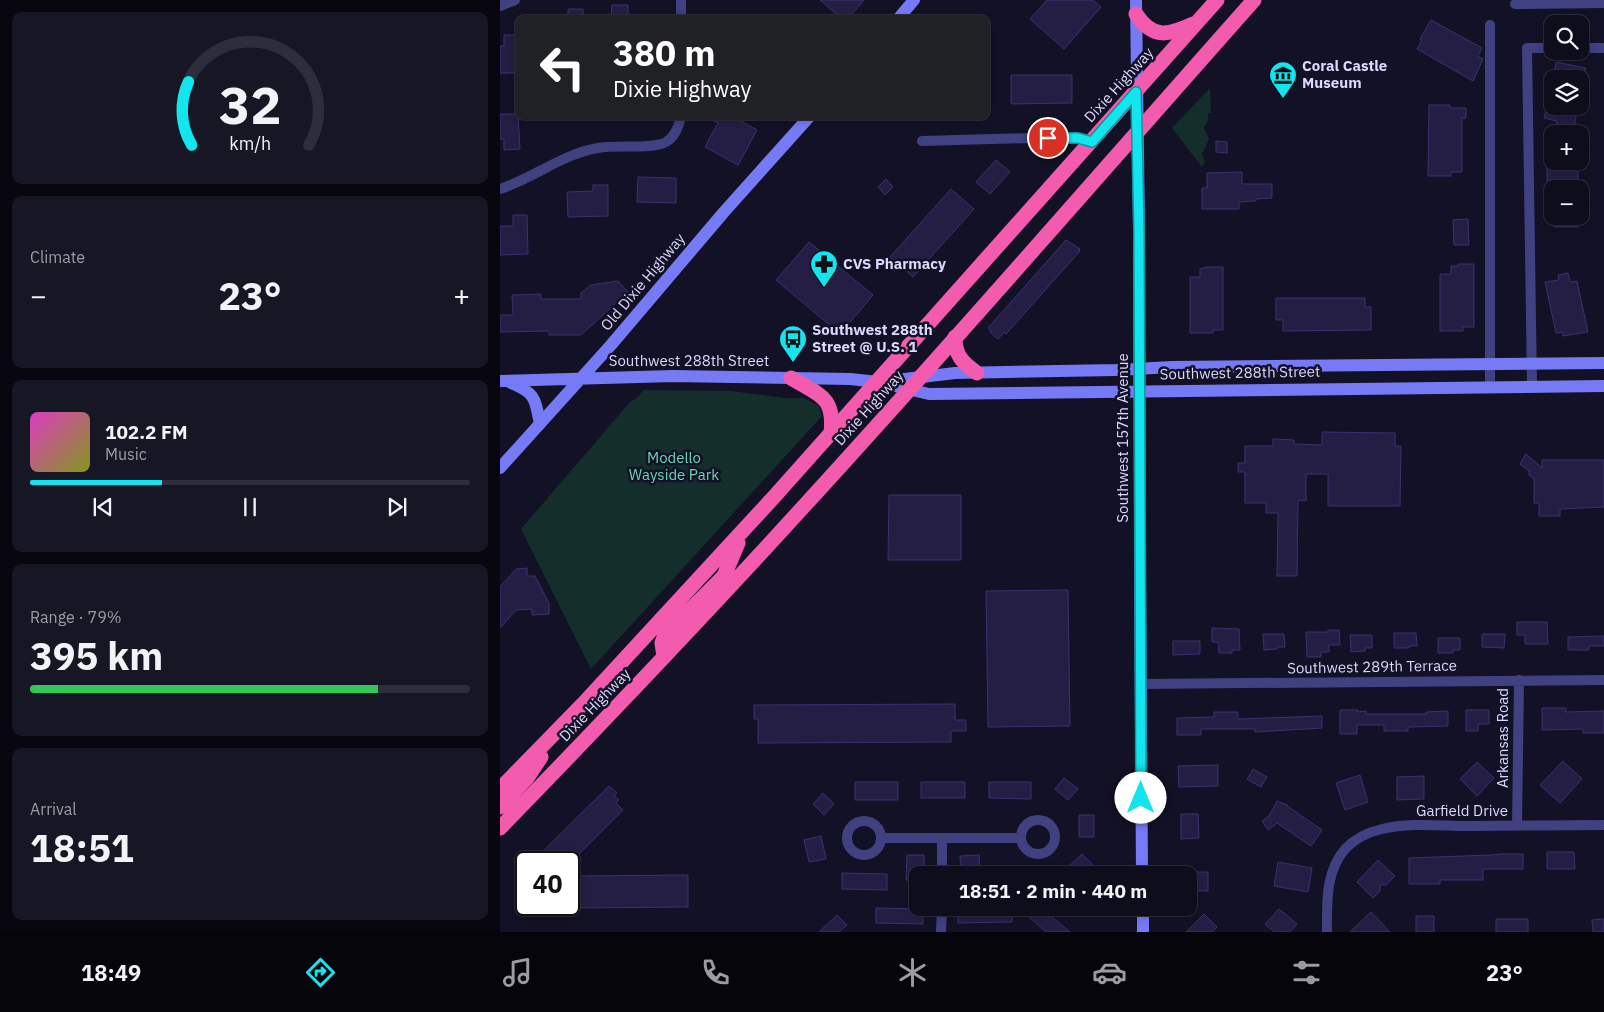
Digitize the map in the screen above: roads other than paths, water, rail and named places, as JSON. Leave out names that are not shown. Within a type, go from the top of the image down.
[{"type":"highway","name":"Dixie Highway","points":[[500,789],[556,733],[744,530],[1217,0]]},
{"type":"highway","name":"Dixie Highway","points":[[500,828],[664,657],[803,508],[1254,0]]},
{"type":"highway","points":[[1136,7],[1147,28],[1154,32],[1164,34],[1175,32],[1199,21]]},
{"type":"highway","points":[[955,337],[955,346],[959,358],[977,373]]},
{"type":"highway","points":[[791,378],[822,397],[828,403],[832,415],[831,433]]},
{"type":"highway","points":[[664,657],[662,644],[666,635],[724,576],[744,530]]},
{"type":"highway","points":[[500,807],[527,778],[556,733]]},
{"type":"street","points":[[500,6],[515,0]]},
{"type":"street","points":[[681,0],[681,15]]},
{"type":"street","points":[[901,15],[914,0]]},
{"type":"street","points":[[1515,4],[1604,3]]},
{"type":"street","name":"Southwest 157th Avenue","points":[[1136,7],[1142,866]]},
{"type":"street","points":[[1490,25],[1490,387]]},
{"type":"street","points":[[1532,387],[1528,48],[1544,48]]},
{"type":"street","points":[[1589,48],[1604,48]]},
{"type":"street","points":[[500,189],[512,185],[549,165],[582,152],[614,146],[658,145],[672,138],[680,120]]},
{"type":"street","name":"Old Dixie Highway","points":[[500,468],[662,287],[724,212],[806,120]]},
{"type":"street","points":[[922,141],[1068,137],[1092,142]]},
{"type":"street","name":"Southwest 288th Street","points":[[878,382],[921,376],[977,373],[1604,363]]},
{"type":"street","name":"Southwest 288th Street","points":[[502,380],[682,376],[850,379],[878,382],[929,394],[1604,386]]},
{"type":"street","points":[[502,380],[526,389],[533,397],[540,424]]},
{"type":"street","name":"Arkansas Road","points":[[1517,826],[1518,680]]},
{"type":"street","name":"Southwest 289th Terrace","points":[[1141,684],[1604,680]]},
{"type":"street","name":"Garfield Drive","points":[[1327,932],[1327,893],[1330,877],[1344,851],[1354,841],[1364,835],[1382,829],[1417,826],[1604,825]]},
{"type":"street","points":[[882,838],[1020,838]]},
{"type":"street","points":[[942,838],[942,866]]},
{"type":"street","points":[[941,932],[942,916]]},
{"type":"street","points":[[1143,916],[1143,932]]},
{"type":"place","name":"Coral Castle Museum","points":[[1283,99]]},
{"type":"place","name":"CVS Pharmacy","points":[[824,288]]},
{"type":"place","name":"Southwest 288th Street @ U.S. 1","points":[[793,363]]},
{"type":"park label","name":"Modello Wayside Park","points":[[674,466]]}]
